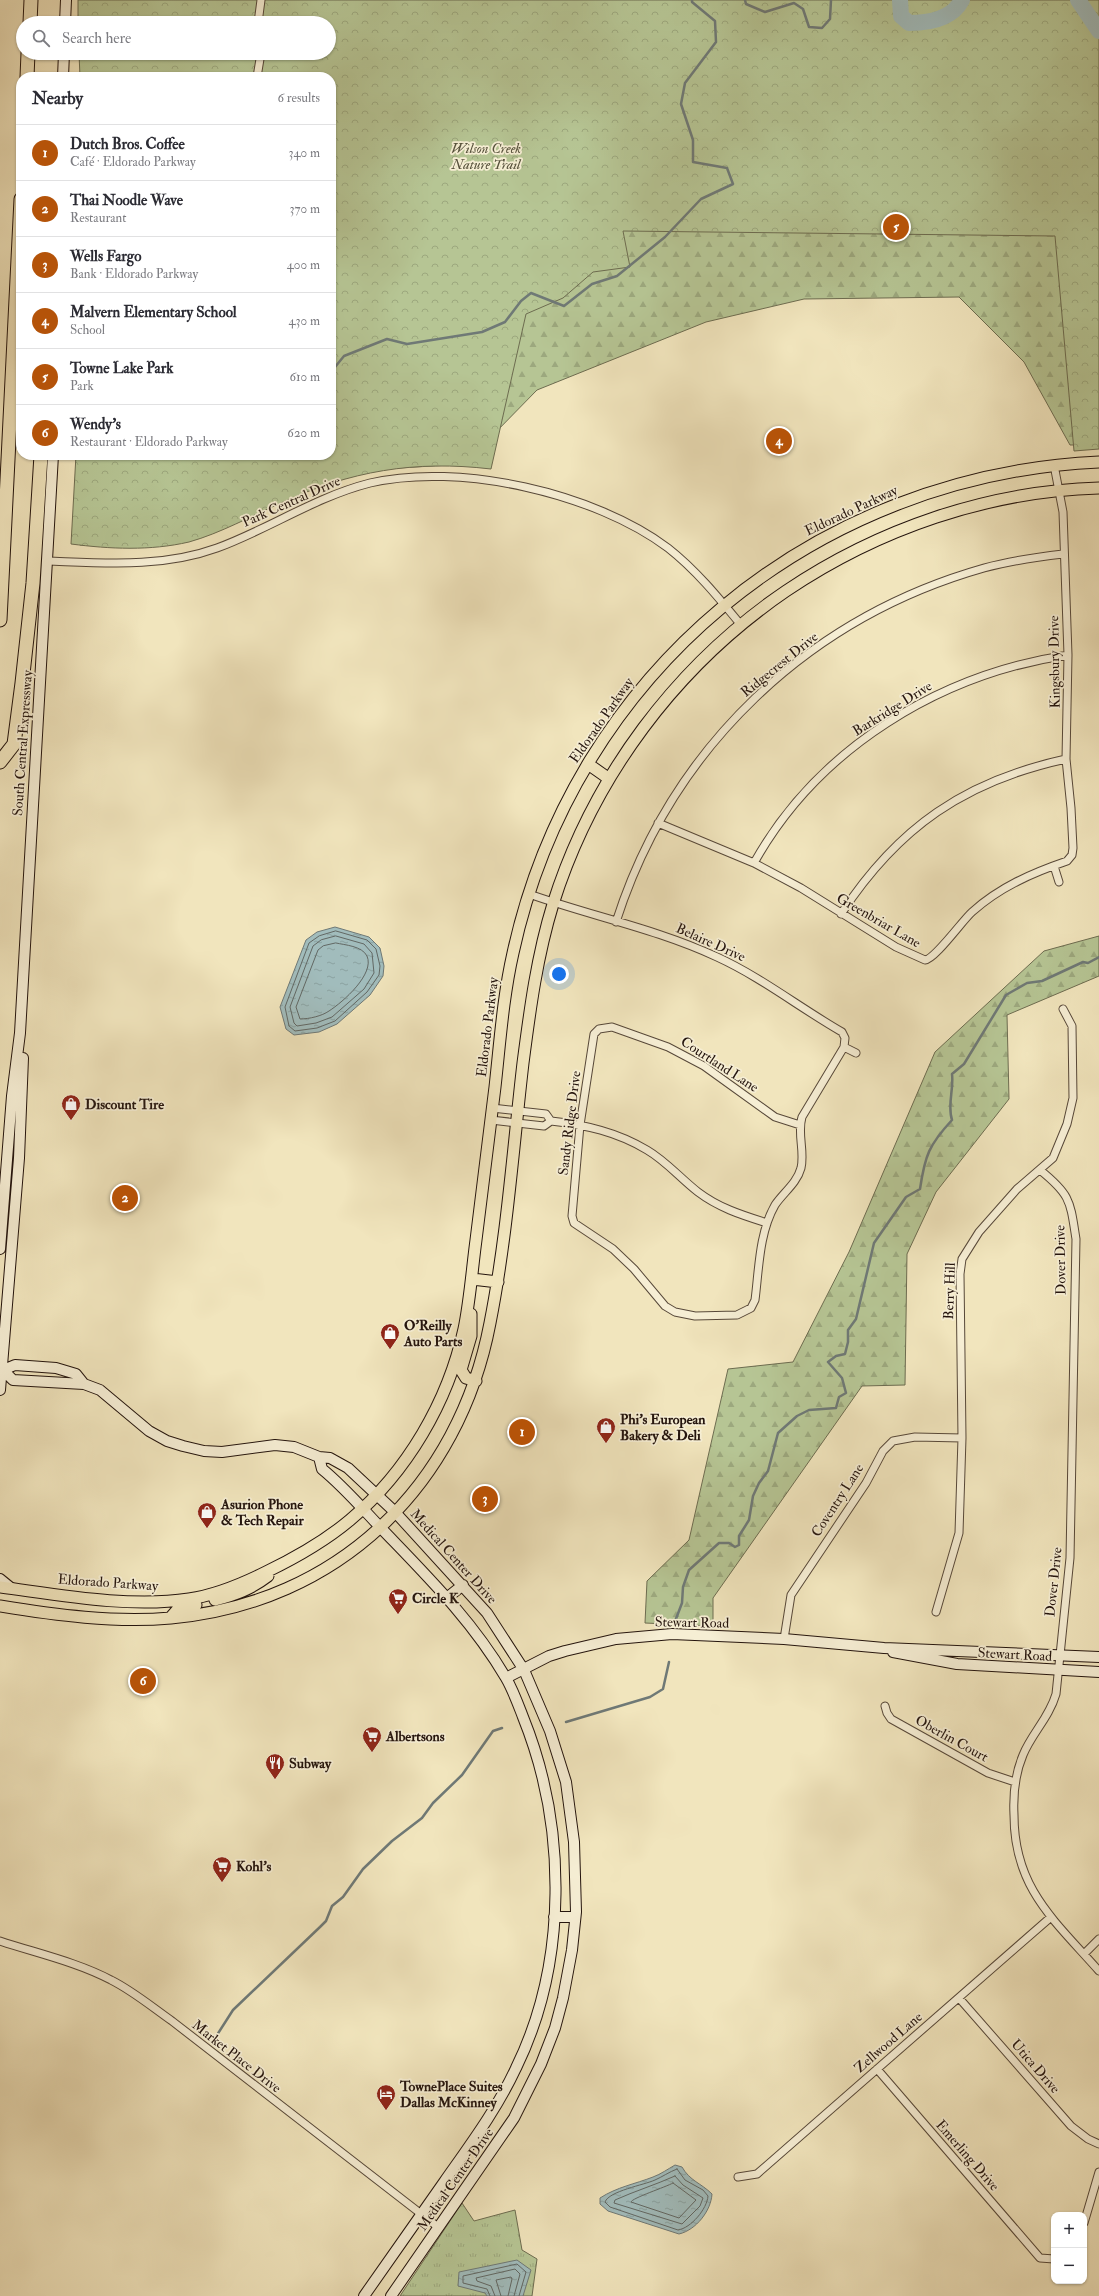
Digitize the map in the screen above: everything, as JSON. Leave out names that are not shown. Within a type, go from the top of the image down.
[{"type":"highway","points":[[30,16],[31,0]]},
{"type":"highway","points":[[27,72],[28,60]]},
{"type":"highway","points":[[0,620],[16,301]]},
{"type":"highway","points":[[0,762],[14,744],[46,472],[42,460]]},
{"type":"main road","name":"Eldorado Parkway","points":[[6,1588],[120,1601],[168,1601],[191,1599],[218,1592],[282,1564],[318,1543],[350,1520],[376,1495],[412,1451],[437,1409],[456,1359],[470,1296],[512,955],[529,894],[555,825],[588,764],[647,680],[724,605],[792,555],[851,523],[889,506],[968,481],[1054,465],[1099,462]]},
{"type":"main road","points":[[2,1608],[93,1618],[170,1618],[236,1607],[263,1600],[304,1582],[335,1563],[363,1543],[395,1512],[421,1483],[443,1451],[456,1427],[476,1381],[498,1282],[517,1111],[535,974],[553,903],[581,830],[608,778],[659,708],[685,677],[741,624],[802,580],[834,561],[880,538],[957,510],[1006,498],[1060,490],[1099,488]]},
{"type":"main road","points":[[588,764],[608,778]]},
{"type":"main road","points":[[472,1279],[498,1282]]},
{"type":"main road","points":[[470,1296],[472,1329],[461,1370],[466,1378],[476,1381]]},
{"type":"main road","points":[[170,1618],[182,1607],[238,1594],[256,1586],[282,1564]]},
{"type":"main road","points":[[93,1618],[110,1612],[161,1612],[166,1609],[168,1601]]},
{"type":"street","points":[[65,16],[66,0]]},
{"type":"street","points":[[259,16],[261,0]]},
{"type":"street","points":[[63,72],[64,60]]},
{"type":"street","points":[[258,72],[259,60]]},
{"type":"street","name":"South Central Expressway","points":[[0,1249],[12,1096],[20,1033],[27,884],[47,561],[46,472],[50,460]]},
{"type":"street","name":"Kingsbury Drive","points":[[1054,465],[1060,490],[1068,654],[1066,759],[1073,848],[1070,858]]},
{"type":"street","name":"Park Central Drive","points":[[47,561],[142,563],[169,560],[216,548],[323,499],[372,483],[420,478],[473,478],[509,484],[563,498],[622,521],[666,547],[685,562],[741,624]]},
{"type":"street","name":"Ridgecrest Drive","points":[[616,922],[625,893],[658,823],[683,782],[710,746],[739,713],[774,680],[816,648],[903,598],[943,581],[986,568],[1063,554]]},
{"type":"street","name":"Barkridge Drive","points":[[754,863],[765,843],[792,808],[822,775],[852,748],[888,722],[927,699],[964,682],[1006,667],[1068,654]]},
{"type":"street","points":[[841,914],[858,888],[882,860],[908,834],[937,812],[968,793],[1001,777],[1036,766],[1066,759]]},
{"type":"street","name":"Greenbriar Lane","points":[[658,823],[754,863],[801,888],[841,914],[902,950],[920,958],[929,959],[936,954],[972,912],[994,895],[1018,880],[1070,858]]},
{"type":"street","points":[[1054,866],[1059,882]]},
{"type":"street","name":"Belaire Drive","points":[[529,894],[553,903],[670,938],[716,956],[758,978],[842,1032],[845,1038],[844,1047]]},
{"type":"street","name":"Berry Hill","points":[[936,1612],[959,1533],[962,1438],[960,1274],[962,1259],[978,1232],[999,1207],[1017,1188],[1053,1158],[1060,1143],[1067,1124],[1073,1098],[1072,1026],[1063,1009]]},
{"type":"street","name":"Courtland Lane","points":[[599,1029],[612,1027],[668,1047],[704,1066],[775,1117],[800,1125]]},
{"type":"street","name":"Sandy Ridge Drive","points":[[599,1029],[594,1034],[580,1125],[572,1216],[574,1223],[614,1249],[634,1268],[665,1306],[675,1312],[695,1316],[737,1315],[751,1308],[755,1300],[762,1247],[767,1223]]},
{"type":"street","name":"South Central Expressway","points":[[0,1390],[3,1370],[19,1158],[23,1059],[20,1033]]},
{"type":"street","points":[[491,1120],[544,1126],[552,1121],[580,1125],[622,1137],[647,1150],[670,1166],[697,1191],[713,1203],[735,1213],[767,1223],[775,1205],[796,1180],[801,1169],[802,1156],[800,1125],[805,1109],[844,1047],[856,1053]]},
{"type":"street","points":[[492,1108],[546,1114],[552,1121]]},
{"type":"street","name":"Dover Drive","points":[[1040,1170],[1060,1186],[1070,1205],[1076,1239],[1070,1558],[1056,1694],[1052,1710],[1027,1747],[1015,1782],[1014,1821],[1019,1859],[1030,1888],[1051,1917],[1099,1971]]},
{"type":"street","name":"Medical Center Drive","points":[[84,1384],[76,1374],[56,1368],[15,1365],[3,1370],[13,1380],[84,1384],[100,1390],[149,1431],[166,1440],[183,1446],[204,1451],[222,1452],[274,1445],[294,1447],[318,1457],[330,1458],[348,1468],[395,1512],[464,1585],[487,1614],[524,1670],[550,1731],[566,1782],[574,1842],[575,1917],[572,1950],[563,1998],[555,2028],[541,2064],[514,2118],[391,2296]]},
{"type":"street","name":"Coventry Lane","points":[[784,1639],[791,1595],[866,1483],[883,1451],[892,1440],[915,1437],[962,1438]]},
{"type":"street","name":"Medical Center Drive","points":[[318,1457],[322,1469],[448,1597],[474,1628],[506,1678],[530,1733],[543,1779],[552,1832],[556,1891],[545,1983],[532,2028],[517,2066],[484,2126],[364,2296]]},
{"type":"street","points":[[0,1579],[6,1588]]},
{"type":"street","points":[[448,1597],[464,1585]]},
{"type":"street","name":"Stewart Road","points":[[506,1678],[565,1651],[641,1635],[672,1634],[784,1639],[884,1648],[1099,1657]]},
{"type":"street","name":"Stewart Road","points":[[884,1648],[899,1654],[957,1664],[1099,1672]]},
{"type":"street","name":"Oberlin Court","points":[[885,1706],[891,1719],[988,1773],[1001,1779],[1015,1782]]},
{"type":"street","points":[[554,1917],[575,1917]]},
{"type":"street","name":"Zellwood Lane","points":[[738,2178],[757,2174],[1051,1917]]},
{"type":"street","points":[[1084,1954],[1099,1939]]},
{"type":"street","name":"Market Place Drive","points":[[0,1942],[87,1970],[111,1980],[137,1996],[172,2021],[438,2227]]},
{"type":"street","name":"Utica Drive","points":[[959,1998],[1071,2126],[1088,2139],[1099,2144]]},
{"type":"street","name":"Emerling Drive","points":[[878,2069],[1040,2258],[1051,2259]]},
{"type":"street","points":[[1087,2213],[1099,2172]]},
{"type":"green space","name":"Wilson Creek Nature Trail","points":[[78,0],[1099,0],[1099,449],[1074,451],[1055,236],[623,231],[630,267],[593,272],[563,298],[526,314],[491,469],[436,466],[409,467],[358,476],[307,492],[213,534],[174,545],[130,548],[71,544],[76,460],[336,460],[336,72],[80,72],[79,60],[336,60],[336,16],[78,16]]},
{"type":"green space","name":"Wilson Creek Nature Trail","points":[[1099,0],[1099,445],[1070,445],[1024,362],[959,297],[804,299],[706,322],[537,390],[491,437],[486,463],[344,471],[168,543],[80,545],[80,460],[336,460],[336,72],[331,72],[330,60],[336,60],[336,23]]},
{"type":"green space","points":[[1099,936],[1099,976],[1007,1015],[1009,1099],[936,1192],[907,1254],[905,1385],[862,1386],[713,1598],[713,1626],[645,1623],[647,1581],[689,1540],[728,1369],[793,1362],[849,1252],[935,1052],[1044,951]]},
{"type":"green space","points":[[462,2203],[474,2221],[515,2210],[522,2250],[537,2259],[532,2296],[400,2296]]},
{"type":"water","points":[[335,927],[369,937],[380,948],[384,966],[383,976],[370,995],[337,1024],[319,1032],[294,1035],[286,1029],[280,1007],[306,940],[317,932]]},
{"type":"water","points":[[675,2165],[682,2167],[692,2179],[712,2194],[709,2207],[702,2219],[685,2232],[679,2234],[608,2211],[600,2204],[600,2198],[606,2194],[619,2188],[656,2176]]},
{"type":"water","points":[[517,2260],[531,2270],[523,2296],[487,2296],[485,2293],[458,2286],[459,2272]]},
{"type":"waterway","points":[[336,366],[344,356],[387,339],[407,344],[482,332],[505,322],[521,301],[531,293],[564,306],[592,284],[617,276],[665,237],[701,199],[733,184],[727,168],[693,162],[693,140],[681,104],[685,83],[716,42],[715,21],[692,2],[692,0]]},
{"type":"waterway","points":[[745,0],[746,4],[765,12],[794,3],[803,9],[809,27],[822,28],[830,19],[831,0]]},
{"type":"waterway","points":[[900,0],[901,16],[909,23],[932,21],[946,16],[952,12],[962,0]]},
{"type":"waterway","points":[[1078,0],[1099,31]]},
{"type":"waterway","points":[[674,1624],[682,1603],[683,1587],[689,1570],[719,1543],[729,1543],[735,1547],[739,1545],[739,1536],[749,1520],[753,1496],[759,1483],[768,1471],[778,1433],[797,1416],[809,1410],[836,1408],[839,1397],[846,1393],[842,1378],[828,1362],[836,1356],[845,1354],[848,1342],[848,1330],[856,1319],[874,1243],[906,1197],[920,1189],[929,1151],[952,1120],[950,1109],[952,1074],[964,1064],[1006,995],[1027,983],[1042,981],[1083,962],[1088,963],[1099,957]]},
{"type":"waterway","points":[[566,1722],[650,1697],[663,1689],[669,1662]]},
{"type":"waterway","points":[[217,2035],[233,2010],[326,1921],[332,1906],[343,1897],[363,1869],[392,1841],[422,1818],[433,1803],[462,1775],[493,1731],[502,1728]]},
{"type":"place","name":"Towne Lake Park","points":[[896,227]]},
{"type":"place","name":"Malvern Elementary School","points":[[779,441]]},
{"type":"place","name":"Discount Tire","points":[[71,1121]]},
{"type":"place","name":"Thai Noodle Wave","points":[[125,1198]]},
{"type":"place","name":"O'Reilly Auto Parts","points":[[390,1350]]},
{"type":"place","name":"Dutch Bros. Coffee","points":[[522,1432]]},
{"type":"place","name":"Phi's European Bakery & Deli","points":[[606,1444]]},
{"type":"place","name":"Wells Fargo","points":[[485,1499]]},
{"type":"place","name":"Asurion Phone & Tech Repair","points":[[207,1529]]},
{"type":"place","name":"Circle K","points":[[398,1615]]},
{"type":"place","name":"Wendy's","points":[[143,1681]]},
{"type":"place","name":"Albertsons","points":[[372,1753]]},
{"type":"place","name":"Subway","points":[[275,1780]]},
{"type":"place","name":"Kohl's","points":[[222,1883]]},
{"type":"place","name":"TownePlace Suites Dallas McKinney","points":[[386,2111]]}]
